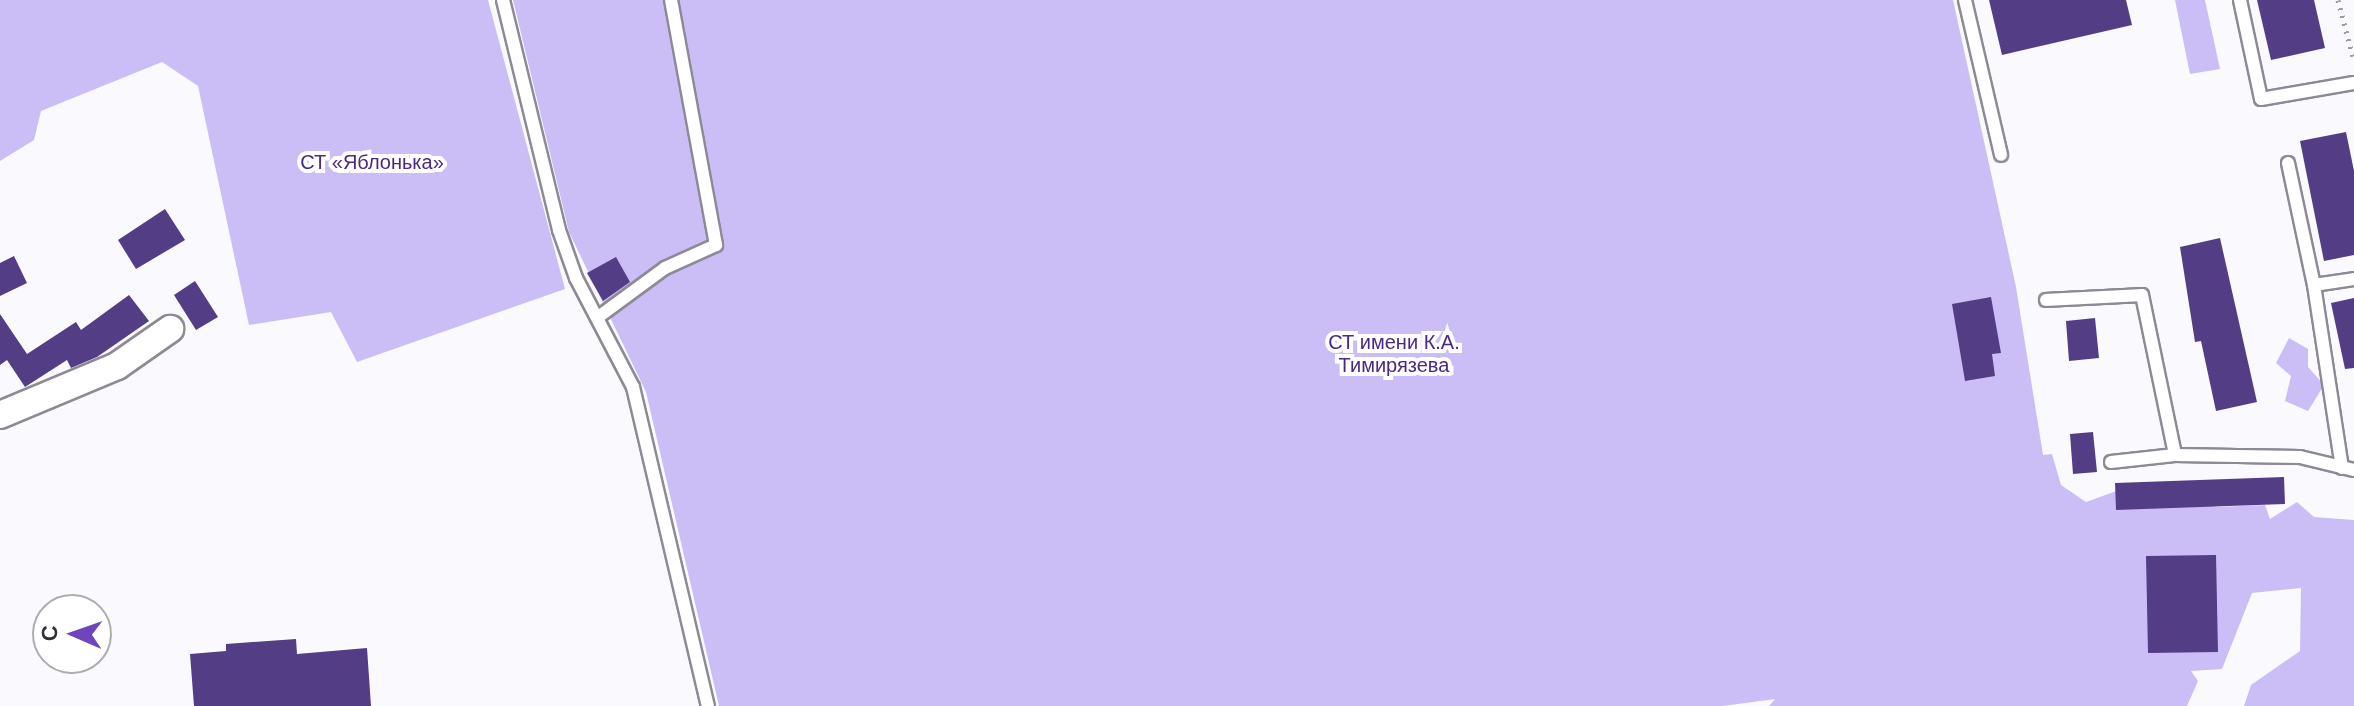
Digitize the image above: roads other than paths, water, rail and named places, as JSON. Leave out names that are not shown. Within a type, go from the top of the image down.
[{"type":"street","points":[[0,415],[117,366],[170,329]]},
{"type":"lane","points":[[503,0],[559,230],[576,278],[601,315],[633,387],[708,706]]},
{"type":"lane","points":[[601,315],[665,268],[716,245],[671,0]]},
{"type":"lane","points":[[1965,0],[2001,155]]},
{"type":"lane","points":[[2240,0],[2261,99],[2354,83]]},
{"type":"lane","points":[[2111,462],[2175,455],[2300,457],[2348,469],[2288,163]]},
{"type":"lane","points":[[2314,285],[2354,279]]},
{"type":"lane","points":[[2046,300],[2142,295],[2175,455]]},
{"type":"park label","name":"СТ «Яблонька»","points":[[372,162]]},
{"type":"park label","name":"СТ имени К.А. Тимирязева","points":[[1394,354]]}]
